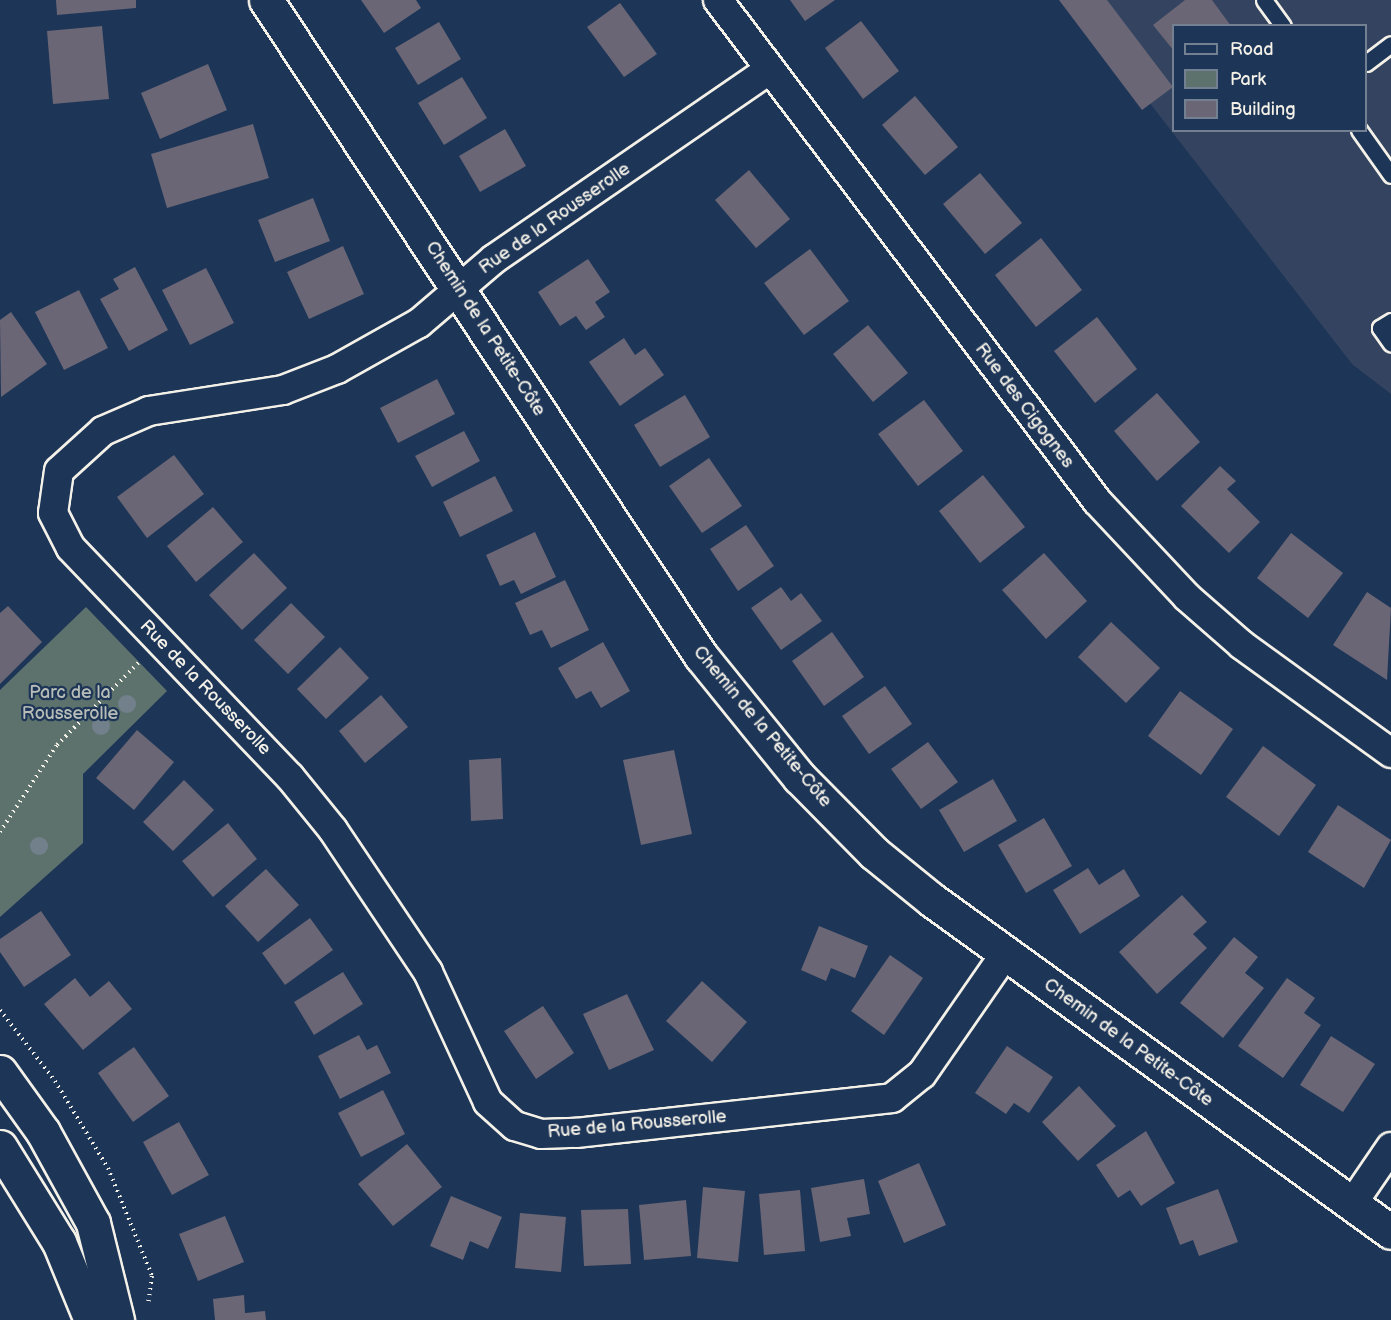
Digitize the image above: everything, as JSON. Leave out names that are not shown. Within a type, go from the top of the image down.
[{"type":"street","name":"Chemin de la Petite-Côte","points":[[266,0],[701,656],[756,726],[874,853],[1005,954],[1391,1232]]},
{"type":"street","name":"Rue des Cigognes","points":[[718,0],[769,70],[1119,526],[1234,639],[1391,753]]},
{"type":"street","name":"Rue de la Rousserolle","points":[[769,70],[494,258],[419,322],[319,377],[283,390],[149,411],[103,431],[66,461],[52,503],[57,527],[71,549],[290,777],[354,859],[428,972],[495,1112],[527,1131],[557,1134],[892,1098],[922,1074],[1005,954]]},
{"type":"street","points":[[0,1072],[43,1132],[93,1224],[131,1313]]},
{"type":"street","points":[[0,1147],[59,1242],[91,1320]]},
{"type":"street","points":[[1352,1204],[1391,1147]]},
{"type":"lane","points":[[1264,0],[1282,24]]},
{"type":"lane","points":[[1367,62],[1391,44]]},
{"type":"lane","points":[[1360,132],[1391,175]]},
{"type":"lane","points":[[1391,321],[1380,328],[1391,344]]},
{"type":"path","points":[[0,832],[57,745],[142,660]]},
{"type":"path","points":[[131,1313],[152,1297],[152,1276],[139,1239]]},
{"type":"shaded area","points":[[1070,0],[1391,0],[1391,394],[1352,364],[1172,132],[1367,132],[1367,24],[1172,24],[1172,132]]},
{"type":"green space","name":"Parc de la Rousserolle","points":[[86,607],[167,691],[83,774],[83,843],[0,917],[0,690]]},
{"type":"building","points":[[56,0],[136,0],[136,8],[57,15]]},
{"type":"building","points":[[361,0],[416,0],[421,8],[384,33]]},
{"type":"building","points":[[790,0],[835,0],[805,21]]},
{"type":"building","points":[[1059,0],[1107,0],[1172,86],[1142,110]]},
{"type":"building","points":[[1185,0],[1212,0],[1230,24],[1172,24],[1172,49],[1153,25]]},
{"type":"building","points":[[620,3],[657,54],[624,77],[587,27]]},
{"type":"building","points":[[861,21],[899,71],[863,99],[825,48]]},
{"type":"building","points":[[439,22],[461,59],[418,85],[395,48]]},
{"type":"building","points":[[102,26],[109,99],[53,104],[47,31]]},
{"type":"building","points":[[208,64],[227,110],[160,139],[141,93]]},
{"type":"building","points":[[462,77],[487,118],[444,145],[418,103]]},
{"type":"building","points":[[915,96],[958,147],[925,175],[882,125]]},
{"type":"building","points":[[253,124],[269,178],[167,208],[151,154]]},
{"type":"building","points":[[505,129],[526,166],[480,192],[459,156]]},
{"type":"building","points":[[749,170],[790,219],[756,248],[715,200]]},
{"type":"building","points":[[980,173],[1022,223],[985,254],[943,204]]},
{"type":"building","points":[[313,198],[330,241],[275,262],[258,220]]},
{"type":"building","points":[[1041,238],[1082,290],[1036,327],[995,275]]},
{"type":"building","points":[[343,246],[364,294],[309,319],[287,272]]},
{"type":"building","points":[[810,249],[849,301],[804,335],[764,283]]},
{"type":"building","points":[[588,259],[610,292],[595,302],[605,317],[586,330],[576,316],[560,326],[538,292]]},
{"type":"building","points":[[135,267],[168,330],[129,351],[100,299],[119,289],[113,279]]},
{"type":"building","points":[[206,268],[234,323],[190,345],[162,290]]},
{"type":"building","points":[[79,290],[108,348],[64,370],[35,312]]},
{"type":"building","points":[[11,312],[47,364],[1,397],[0,320]]},
{"type":"building","points":[[1097,317],[1137,369],[1095,403],[1054,351]]},
{"type":"building","points":[[868,325],[908,373],[873,402],[833,354]]},
{"type":"building","points":[[624,338],[635,355],[645,348],[664,375],[620,406],[589,362]]},
{"type":"building","points":[[437,379],[455,414],[398,443],[380,408]]},
{"type":"building","points":[[1157,393],[1200,442],[1157,481],[1114,431]]},
{"type":"building","points":[[685,395],[710,437],[660,467],[634,425]]},
{"type":"building","points":[[924,400],[963,451],[918,486],[878,434]]},
{"type":"building","points":[[464,431],[480,461],[432,487],[415,456]]},
{"type":"building","points":[[174,455],[204,494],[147,538],[117,497]]},
{"type":"building","points":[[709,458],[742,506],[702,533],[669,486]]},
{"type":"building","points":[[1220,466],[1236,481],[1227,489],[1260,522],[1229,553],[1181,506]]},
{"type":"building","points":[[983,475],[1025,527],[980,563],[939,511]]},
{"type":"building","points":[[495,476],[513,511],[460,537],[443,502]]},
{"type":"building","points":[[213,507],[243,542],[196,582],[167,546]]},
{"type":"building","points":[[746,525],[774,566],[738,591],[710,549]]},
{"type":"building","points":[[535,532],[556,577],[521,594],[514,580],[500,586],[486,555]]},
{"type":"building","points":[[1291,533],[1343,573],[1308,618],[1257,578]]},
{"type":"building","points":[[254,553],[287,588],[242,630],[209,595]]},
{"type":"building","points":[[1044,553],[1087,601],[1046,639],[1002,590]]},
{"type":"building","points":[[565,580],[589,630],[551,648],[542,630],[530,635],[515,603]]},
{"type":"building","points":[[781,587],[791,601],[801,593],[822,621],[781,650],[751,608]]},
{"type":"building","points":[[1367,592],[1391,608],[1387,680],[1333,645]]},
{"type":"building","points":[[291,603],[325,637],[288,674],[254,640]]},
{"type":"building","points":[[8,606],[42,642],[0,684],[0,613]]},
{"type":"building","points":[[1111,622],[1160,668],[1126,703],[1078,657]]},
{"type":"building","points":[[832,632],[864,677],[824,706],[792,661]]},
{"type":"building","points":[[603,642],[630,691],[601,708],[591,691],[576,699],[558,668]]},
{"type":"building","points":[[340,647],[369,678],[326,719],[297,689]]},
{"type":"building","points":[[885,686],[912,724],[869,754],[842,716]]},
{"type":"building","points":[[1180,691],[1233,729],[1201,775],[1148,736]]},
{"type":"building","points":[[381,695],[408,727],[365,763],[339,731]]},
{"type":"building","points":[[137,730],[174,762],[134,810],[96,778]]},
{"type":"building","points":[[928,742],[958,782],[921,809],[891,769]]},
{"type":"building","points":[[1263,746],[1316,785],[1279,836],[1226,797]]},
{"type":"building","points":[[674,750],[692,834],[641,845],[623,760]]},
{"type":"building","points":[[501,758],[503,819],[471,821],[469,760]]},
{"type":"building","points":[[993,779],[1017,821],[964,852],[939,810]]},
{"type":"building","points":[[184,780],[214,810],[173,851],[143,822]]},
{"type":"building","points":[[1338,805],[1391,840],[1364,888],[1308,852]]},
{"type":"building","points":[[1044,818],[1072,866],[1026,893],[998,845]]},
{"type":"building","points":[[228,823],[257,859],[213,897],[182,861]]},
{"type":"building","points":[[1088,868],[1099,885],[1124,869],[1140,896],[1080,934],[1053,890]]},
{"type":"building","points":[[266,869],[299,905],[258,942],[225,906]]},
{"type":"building","points":[[1182,895],[1207,922],[1193,934],[1207,948],[1157,994],[1119,952]]},
{"type":"building","points":[[41,911],[71,955],[24,987],[0,952],[0,939]]},
{"type":"building","points":[[310,918],[333,950],[285,985],[262,953]]},
{"type":"building","points":[[819,926],[868,946],[855,978],[831,968],[826,981],[801,970]]},
{"type":"building","points":[[1234,937],[1258,957],[1245,973],[1264,988],[1223,1038],[1180,1003]]},
{"type":"building","points":[[890,955],[923,978],[884,1035],[851,1011]]},
{"type":"building","points":[[343,972],[363,1004],[314,1035],[294,1002]]},
{"type":"building","points":[[75,978],[90,997],[109,981],[132,1009],[83,1050],[44,1004]]},
{"type":"building","points":[[1287,978],[1315,998],[1304,1013],[1321,1025],[1283,1078],[1238,1046]]},
{"type":"building","points":[[702,981],[747,1022],[712,1062],[666,1021]]},
{"type":"building","points":[[627,994],[654,1050],[609,1070],[583,1014]]},
{"type":"building","points":[[543,1006],[574,1053],[536,1079],[504,1031]]},
{"type":"building","points":[[359,1035],[367,1050],[377,1045],[391,1073],[340,1099],[318,1056]]},
{"type":"building","points":[[1331,1036],[1375,1064],[1343,1112],[1300,1085]]},
{"type":"building","points":[[1007,1046],[1053,1077],[1029,1113],[1014,1103],[1006,1114],[975,1093]]},
{"type":"building","points":[[134,1047],[169,1096],[133,1122],[98,1073]]},
{"type":"building","points":[[1079,1086],[1116,1126],[1078,1161],[1042,1122]]},
{"type":"building","points":[[383,1090],[405,1134],[361,1157],[338,1113]]},
{"type":"building","points":[[179,1122],[209,1175],[172,1195],[143,1142]]},
{"type":"building","points":[[1146,1131],[1175,1183],[1141,1206],[1130,1190],[1118,1198],[1096,1165]]},
{"type":"building","points":[[407,1144],[442,1187],[393,1226],[358,1184]]},
{"type":"building","points":[[919,1163],[946,1225],[904,1243],[878,1181]]},
{"type":"building","points":[[864,1179],[870,1214],[847,1218],[851,1236],[820,1242],[811,1188]]},
{"type":"building","points":[[703,1187],[745,1191],[738,1262],[697,1258]]},
{"type":"building","points":[[1218,1189],[1238,1242],[1199,1256],[1193,1240],[1180,1245],[1166,1208]]},
{"type":"building","points":[[800,1190],[805,1251],[764,1255],[759,1194]]},
{"type":"building","points":[[451,1196],[502,1217],[488,1249],[470,1241],[463,1260],[430,1246]]},
{"type":"building","points":[[686,1200],[691,1256],[644,1260],[639,1205]]},
{"type":"building","points":[[628,1209],[631,1264],[584,1266],[581,1210]]},
{"type":"building","points":[[520,1213],[566,1217],[561,1272],[515,1268]]},
{"type":"building","points":[[225,1216],[244,1262],[198,1281],[179,1234]]},
{"type":"building","points":[[244,1295],[245,1313],[265,1311],[266,1320],[215,1320],[213,1299]]}]
